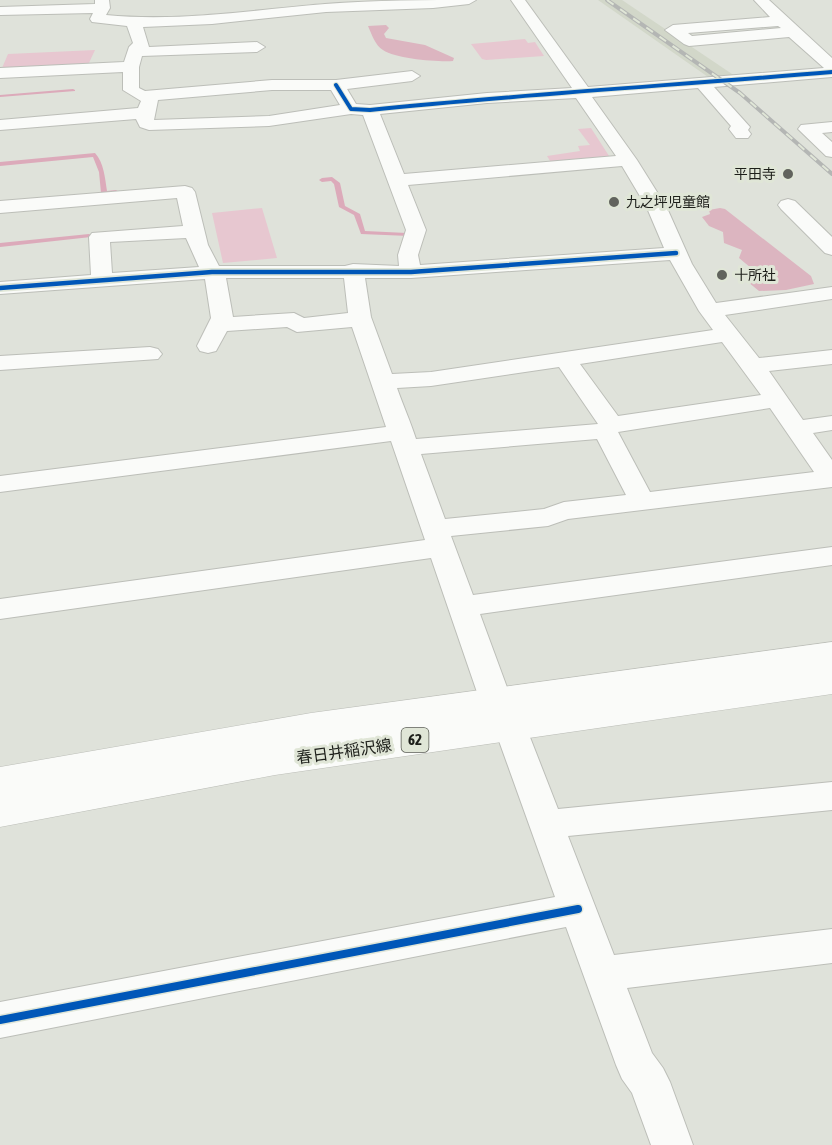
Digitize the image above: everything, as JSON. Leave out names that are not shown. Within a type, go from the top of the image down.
[{"type":"main road","name":"春日井稲沢線","points":[[0,811],[275,760],[503,714],[832,655]]},
{"type":"main road","name":"春日井稲沢線","points":[[0,782],[114,759],[503,714],[832,681]]},
{"type":"street","points":[[234,0],[235,12],[242,15],[272,85]]},
{"type":"street","points":[[0,11],[103,4],[97,19],[134,24],[169,17],[206,21],[242,15],[469,0]]},
{"type":"street","points":[[0,609],[439,538],[564,512],[832,478],[753,366],[710,311],[676,253],[657,208],[628,160],[518,0]]},
{"type":"street","points":[[761,0],[832,66]]},
{"type":"street","points":[[134,24],[142,45],[137,47],[133,60],[131,90],[142,96],[272,85],[336,85],[412,76]]},
{"type":"street","points":[[792,31],[689,40],[673,30],[792,31],[822,40]]},
{"type":"street","points":[[0,73],[257,47]]},
{"type":"street","points":[[151,95],[146,123],[149,125],[182,125],[294,118],[487,98],[582,93],[832,72]]},
{"type":"street","points":[[700,82],[741,126],[738,129],[742,134]]},
{"type":"street","points":[[336,85],[361,110],[396,180],[416,230],[408,255],[411,272]]},
{"type":"street","points":[[0,125],[146,113]]},
{"type":"street","points":[[832,127],[807,129],[832,152]]},
{"type":"street","points":[[396,180],[628,160]]},
{"type":"street","points":[[0,207],[185,192],[198,245],[215,278],[222,318],[208,346]]},
{"type":"street","points":[[788,205],[832,249]]},
{"type":"street","points":[[102,280],[99,237],[194,231]]},
{"type":"street","points":[[0,288],[212,272],[353,270],[411,272],[676,253]]},
{"type":"street","points":[[353,270],[361,319],[385,381],[463,606],[636,1065],[649,1082],[672,1145]]},
{"type":"street","points":[[710,311],[832,293]]},
{"type":"street","points":[[219,323],[294,320],[297,325],[361,319]]},
{"type":"street","points":[[385,381],[431,379],[729,334]]},
{"type":"street","points":[[0,363],[150,354]]},
{"type":"street","points":[[753,366],[832,357]]},
{"type":"street","points":[[565,359],[608,427],[642,501]]},
{"type":"street","points":[[0,484],[405,440],[608,427],[776,400]]},
{"type":"street","points":[[796,428],[832,423]]},
{"type":"street","points":[[463,606],[832,555]]},
{"type":"street","points":[[546,824],[832,796]]},
{"type":"street","points":[[0,1020],[578,909]]},
{"type":"street","points":[[602,974],[832,946]]},
{"type":"shaded area","points":[[598,0],[622,0],[735,76],[711,79]]},
{"type":"shaded area","points":[[386,25],[389,28],[384,34],[386,38],[425,45],[454,58],[453,61],[407,58],[383,50],[376,43],[368,26]]},
{"type":"shaded area","points":[[525,39],[528,43],[535,42],[544,56],[486,60],[482,59],[471,44]]},
{"type":"shaded area","points":[[95,50],[88,65],[2,68],[8,54]]},
{"type":"shaded area","points":[[591,128],[611,159],[552,164],[547,156],[580,151],[578,146],[590,145],[578,129]]},
{"type":"shaded area","points":[[262,208],[277,258],[223,263],[212,213]]},
{"type":"shaded area","points":[[725,209],[811,276],[814,284],[786,290],[759,291],[748,282],[751,268],[739,258],[742,250],[724,243],[723,232],[709,226],[702,217],[710,214],[709,210]]},
{"type":"waterway","points":[[0,96],[73,90]]},
{"type":"waterway","points":[[0,164],[95,155],[102,172],[104,193],[116,192]]},
{"type":"waterway","points":[[322,180],[332,179],[337,183],[342,207],[357,214],[363,233],[407,235]]},
{"type":"waterway","points":[[0,245],[89,236]]},
{"type":"railway","points":[[607,0],[740,93],[832,174]]},
{"type":"cycle path","points":[[336,85],[351,109],[370,110],[487,98],[581,93],[832,72]]},
{"type":"cycle path","points":[[0,288],[212,272],[411,272],[676,253]]},
{"type":"cycle path","points":[[0,1020],[578,909]]},
{"type":"place","name":"平田寺","points":[[788,174]]},
{"type":"place","name":"九之坪児童館","points":[[614,202]]},
{"type":"place","name":"十所社","points":[[722,275]]}]
